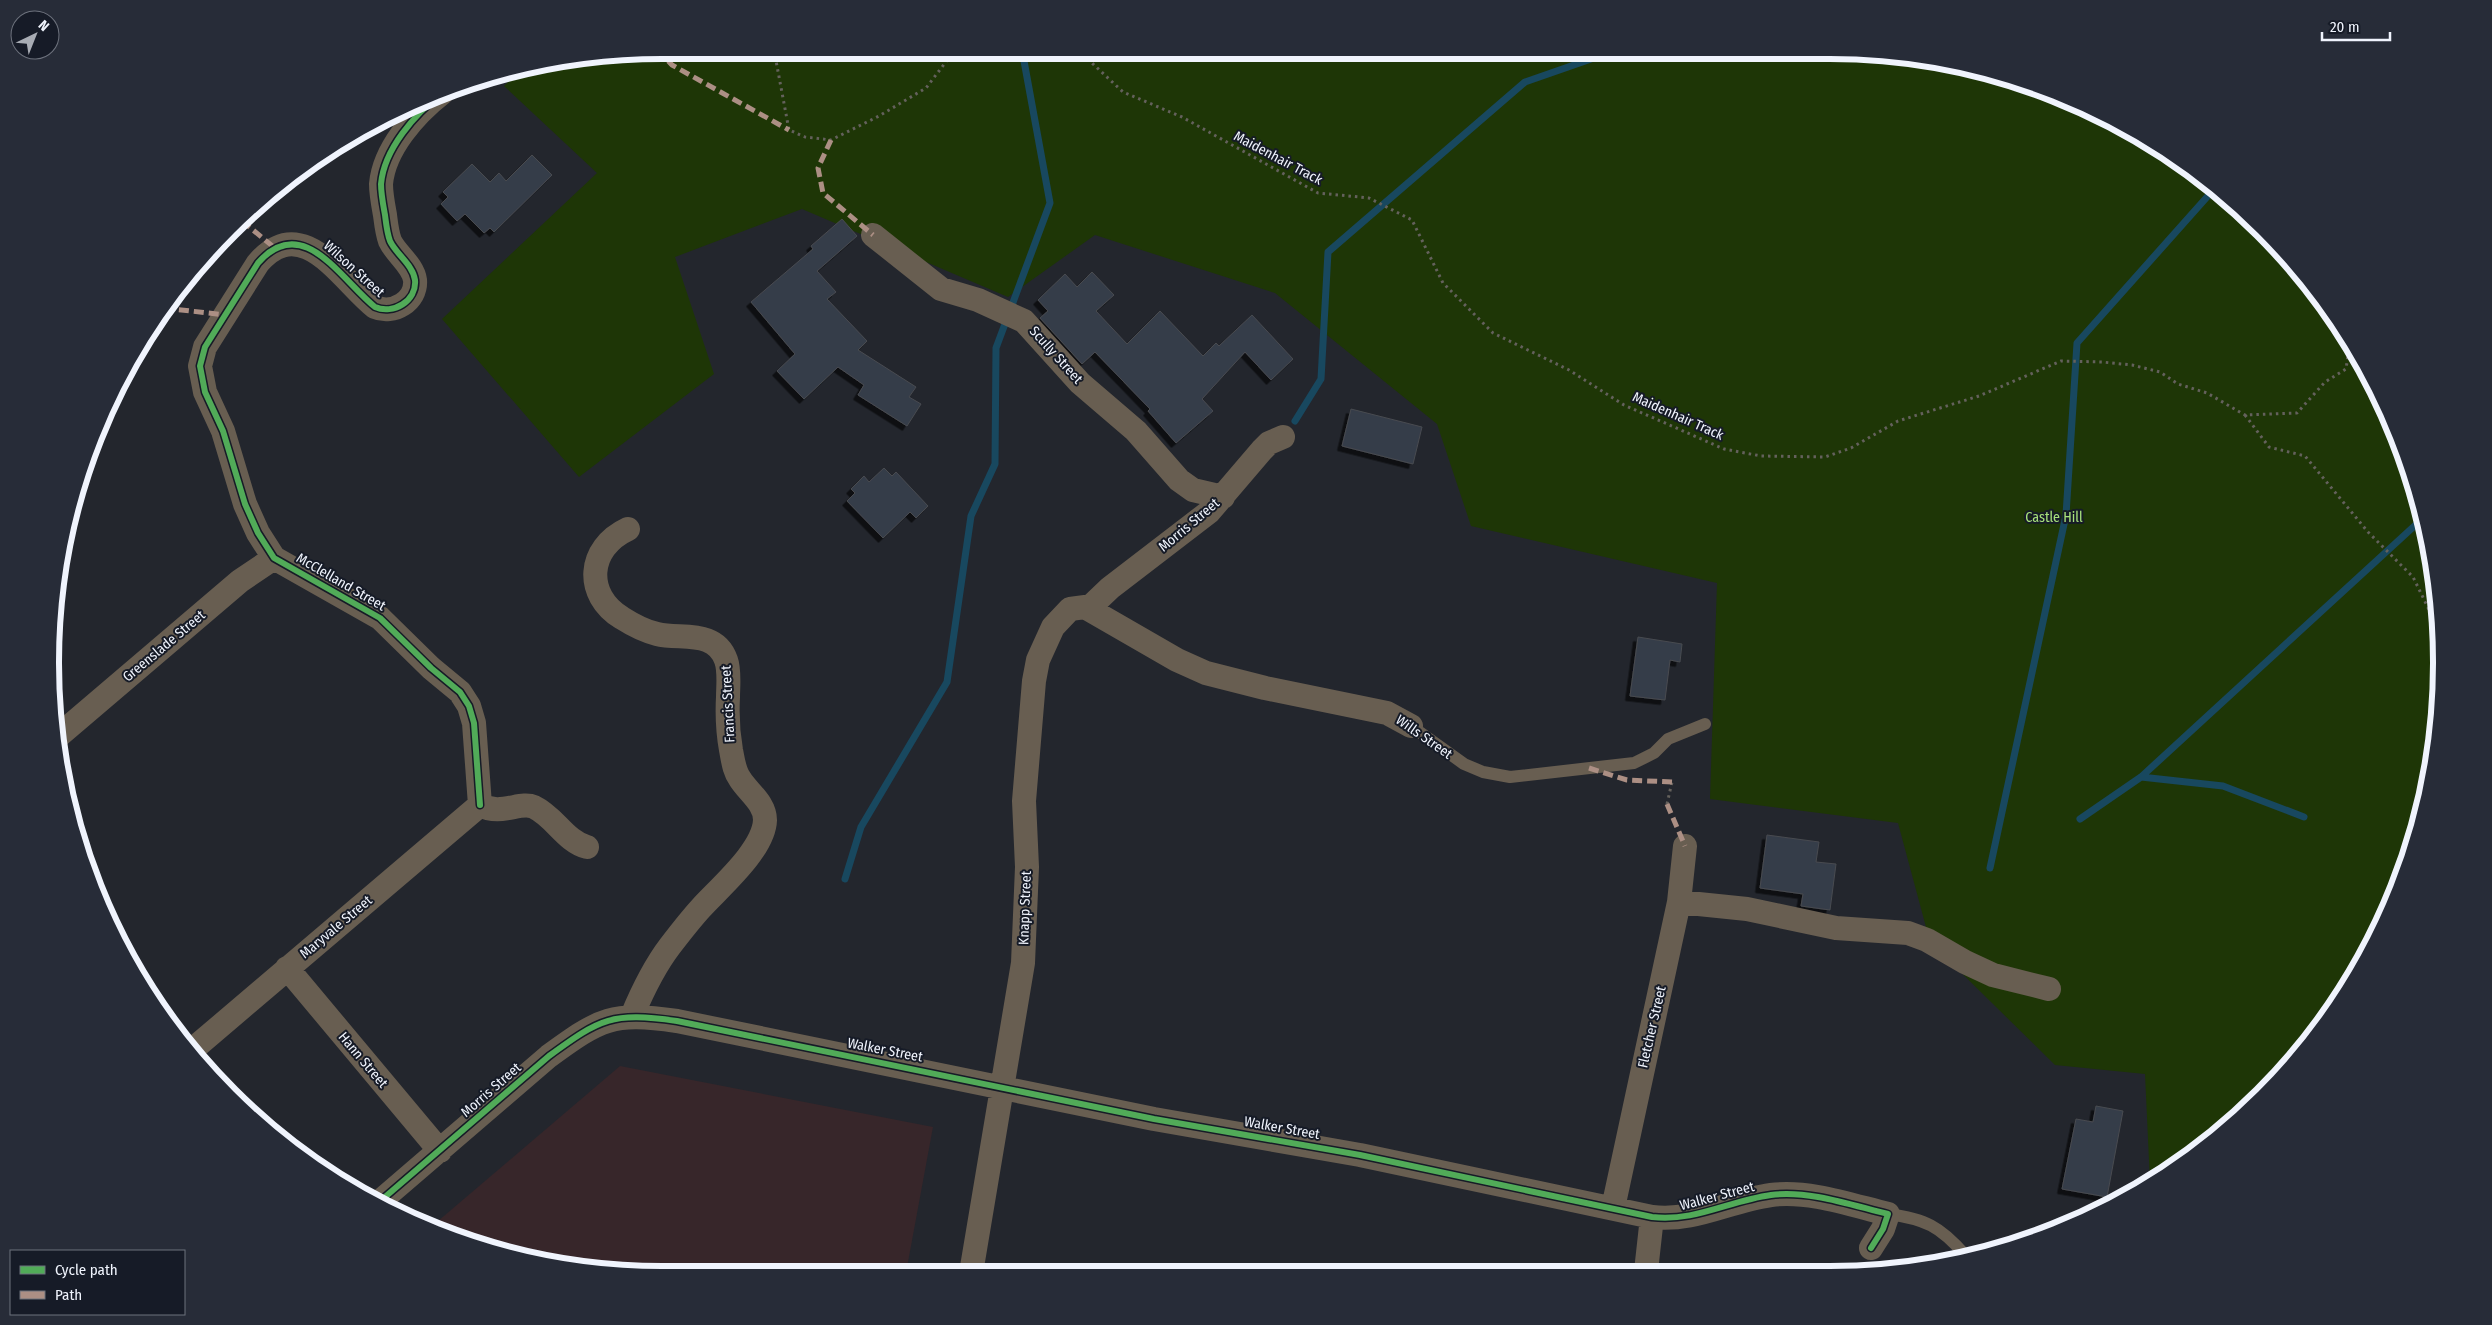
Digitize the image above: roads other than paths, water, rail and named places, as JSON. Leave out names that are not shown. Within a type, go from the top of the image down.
[{"type":"street","name":"Wilson Street","points":[[200,366],[205,346],[258,263],[268,253],[285,246],[303,245],[318,253],[368,301],[382,310],[394,309],[406,302],[414,288],[414,280],[389,238],[382,183],[386,164],[399,140],[428,106]]},
{"type":"street","name":"Scully Street","points":[[873,235],[941,289],[993,307],[1018,318],[1028,325],[1080,383],[1136,431],[1179,480],[1193,490],[1223,497]]},
{"type":"street","name":"McClelland Street","points":[[200,366],[205,392],[224,431],[245,504],[258,533],[274,558],[380,618],[431,668],[460,692],[469,706],[474,723],[480,805]]},
{"type":"street","name":"Morris Street","points":[[1089,608],[1110,588],[1181,533],[1223,497],[1269,443],[1283,437]]},
{"type":"street","points":[[1179,480],[1188,494],[1190,502],[1181,533]]},
{"type":"street","name":"Francis Street","points":[[628,529],[607,543],[598,559],[595,578],[599,593],[610,609],[644,630],[675,638],[699,637],[712,643],[723,653],[728,670],[728,729],[734,765],[740,780],[762,808],[765,821],[751,853],[700,909],[668,949],[640,997],[632,1016]]},
{"type":"street","name":"Greenslade Street","points":[[63,732],[240,581],[274,558]]},
{"type":"street","name":"Knapp Street","points":[[972,1266],[1023,955],[1027,867],[1024,801],[1034,681],[1043,646],[1057,622],[1073,607],[1089,608]]},
{"type":"street","name":"Wills Street","points":[[1089,608],[1177,660],[1206,672],[1264,688],[1387,713],[1411,726]]},
{"type":"street","points":[[480,805],[497,810],[526,806],[533,807],[552,819],[572,840],[587,847]]},
{"type":"street","name":"Maryvale Street","points":[[197,1046],[480,805]]},
{"type":"street","name":"Fletcher Street","points":[[1613,1208],[1679,902],[1685,846]]},
{"type":"street","points":[[1679,902],[1747,909],[1836,928],[1908,933],[1926,940],[1987,972],[2049,989]]},
{"type":"street","name":"Hann Street","points":[[287,968],[440,1151]]},
{"type":"street","name":"Morris Street","points":[[384,1198],[549,1056],[578,1035],[606,1021],[632,1016]]},
{"type":"street","name":"Walker Street","points":[[632,1016],[677,1021],[1002,1086],[1154,1119],[1360,1155],[1652,1217],[1672,1220],[1687,1218],[1719,1207],[1784,1194],[1818,1198],[1888,1214]]},
{"type":"street","points":[[1871,1248],[1888,1214]]},
{"type":"street","points":[[1646,1266],[1652,1217]]},
{"type":"street","name":"Knapp Street","points":[[965,1266],[977,1234]]},
{"type":"lane","name":"Wills Street","points":[[1411,726],[1464,764],[1483,772],[1510,777],[1634,763],[1654,753],[1668,739],[1705,724]]},
{"type":"lane","name":"Walker Street","points":[[1888,1214],[1916,1218],[1930,1224],[1961,1252]]},
{"type":"waterway","points":[[845,879],[861,827],[947,682],[971,516],[995,464],[996,348],[1050,203],[1024,59]]},
{"type":"waterway","points":[[1295,421],[1321,379],[1328,252],[1525,82],[1591,59]]},
{"type":"waterway","points":[[1990,868],[2066,515],[2077,343],[2210,194]]},
{"type":"waterway","points":[[2080,819],[2141,777],[2417,524]]},
{"type":"waterway","points":[[2141,777],[2223,786],[2304,817]]},
{"type":"park label","name":"Castle Hill","points":[[2054,517]]}]
